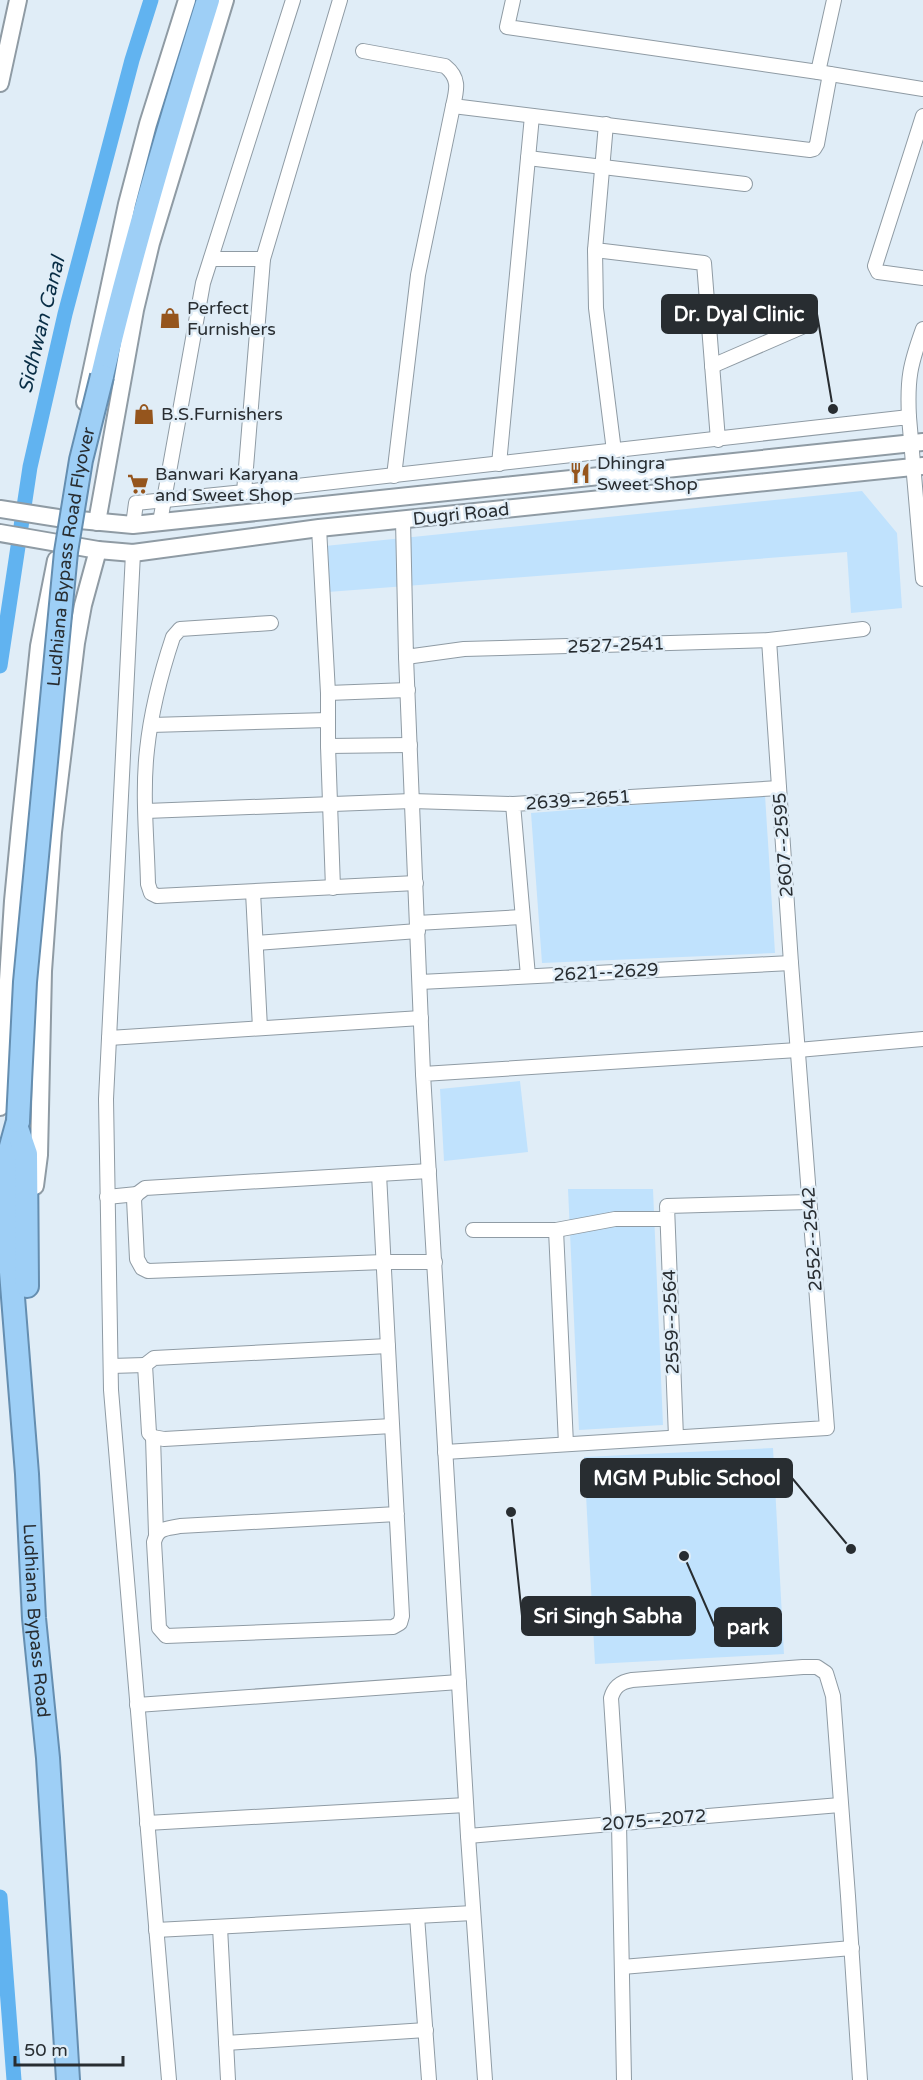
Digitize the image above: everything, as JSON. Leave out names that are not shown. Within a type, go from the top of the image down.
[{"type":"highway","name":"Ludhiana Bypass Road Flyover","points":[[28,1198],[26,1154],[18,1125],[25,982],[66,552],[81,460],[122,290],[207,0]]},
{"type":"highway","name":"Ludhiana Bypass Road Flyover","points":[[4,1152],[18,1125]]},
{"type":"highway","name":"Ludhiana Bypass Road","points":[[4,1152],[27,1474],[34,1618],[48,1758],[68,2080]]},
{"type":"highway","name":"Ludhiana Bypass Road","points":[[28,1198],[26,1271],[41,1461],[48,1617],[63,1757],[83,2080]]},
{"type":"street","points":[[0,83],[18,0]]},
{"type":"street","points":[[0,1107],[13,901],[39,646],[61,518],[127,204],[148,124],[187,0]]},
{"type":"street","points":[[97,522],[135,309],[151,243],[225,0]]},
{"type":"street","points":[[160,522],[203,283],[293,0]]},
{"type":"street","points":[[244,492],[263,259],[340,0]]},
{"type":"street","points":[[513,0],[507,27],[923,89]]},
{"type":"street","points":[[453,106],[814,149],[817,144],[834,0]]},
{"type":"street","points":[[363,51],[445,66],[452,72],[458,85],[418,275],[394,476]]},
{"type":"street","points":[[499,464],[532,116]]},
{"type":"street","points":[[923,116],[920,138],[875,266],[878,272],[923,278]]},
{"type":"street","points":[[606,124],[595,250],[596,308],[614,451]]},
{"type":"street","points":[[528,158],[745,183]]},
{"type":"street","points":[[595,250],[704,263],[718,440]]},
{"type":"street","points":[[211,259],[263,259]]},
{"type":"street","points":[[712,366],[811,323]]},
{"type":"street","points":[[923,329],[911,363],[907,386],[909,417],[918,443],[923,579]]},
{"type":"street","points":[[133,525],[136,504],[164,500],[909,417]]},
{"type":"street","name":"Dugri Road","points":[[0,509],[133,525],[918,443]]},
{"type":"street","name":"Dugri Road","points":[[0,533],[98,550],[133,553],[319,528],[918,467]]},
{"type":"street","points":[[403,520],[406,657],[423,1074],[466,1804],[485,2080]]},
{"type":"street","points":[[319,528],[328,693],[333,888]]},
{"type":"street","points":[[28,1198],[34,1192],[39,1155],[43,971],[53,832],[76,643],[83,605],[98,550]]},
{"type":"street","points":[[133,553],[106,1099],[107,1197],[111,1366],[169,2080]]},
{"type":"street","points":[[271,622],[180,629],[173,637],[151,725],[147,752],[148,884],[154,896],[416,883]]},
{"type":"street","name":"2527-2541","points":[[406,657],[464,650],[769,640],[863,629]]},
{"type":"street","name":"2607--2595","points":[[769,640],[798,1050]]},
{"type":"street","points":[[328,693],[408,690]]},
{"type":"street","points":[[151,725],[328,720]]},
{"type":"street","points":[[328,746],[410,745]]},
{"type":"street","name":"2639--2651","points":[[528,976],[513,804],[779,788]]},
{"type":"street","points":[[146,811],[412,801],[513,804]]},
{"type":"street","points":[[253,892],[260,1028]]},
{"type":"street","points":[[256,943],[522,917]]},
{"type":"street","name":"2621--2629","points":[[420,982],[791,963]]},
{"type":"street","points":[[109,1038],[421,1018]]},
{"type":"street","points":[[423,1074],[798,1050],[923,1039]]},
{"type":"street","name":"2552--2542","points":[[676,1437],[827,1428],[798,1050]]},
{"type":"street","points":[[107,1197],[136,1194],[144,1188],[429,1171]]},
{"type":"street","points":[[153,1437],[156,1534],[154,1542],[159,1628],[166,1636],[393,1627],[400,1623],[402,1616],[379,1174]]},
{"type":"street","points":[[136,1194],[134,1199],[137,1259],[142,1268],[148,1271],[435,1262]]},
{"type":"street","points":[[474,1230],[556,1230],[615,1219],[667,1213],[809,1202]]},
{"type":"street","name":"2559--2564","points":[[667,1213],[676,1437]]},
{"type":"street","points":[[556,1230],[566,1444]]},
{"type":"street","points":[[111,1366],[145,1365],[154,1358],[388,1346]]},
{"type":"street","points":[[145,1365],[149,1434],[153,1437],[164,1439],[392,1426]]},
{"type":"street","points":[[446,1452],[676,1437]]},
{"type":"street","points":[[156,1534],[162,1530],[180,1526],[397,1514]]},
{"type":"street","points":[[624,2080],[619,1823],[612,1692],[623,1682],[632,1680],[817,1667],[826,1673],[833,1696],[860,2080]]},
{"type":"street","points":[[137,1706],[459,1682]]},
{"type":"street","points":[[147,1823],[466,1804]]},
{"type":"street","name":"2075--2072","points":[[468,1836],[840,1805]]},
{"type":"street","points":[[156,1930],[473,1913]]},
{"type":"street","points":[[417,1916],[429,2080]]},
{"type":"street","points":[[220,1927],[228,2080]]},
{"type":"street","points":[[622,1967],[852,1948]]},
{"type":"street","points":[[226,2043],[426,2030]]},
{"type":"shaded area","points":[[862,491],[897,533],[902,608],[851,613],[847,552],[328,592],[325,546]]},
{"type":"shaded area","points":[[765,795],[775,953],[542,963],[531,813]]},
{"type":"shaded area","points":[[520,1081],[528,1152],[444,1161],[440,1089]]},
{"type":"shaded area","points":[[568,1189],[653,1189],[663,1425],[579,1430]]},
{"type":"shaded area","points":[[773,1448],[784,1654],[595,1664],[584,1457]]},
{"type":"waterway","name":"Sidhwan Canal","points":[[0,666],[30,467],[65,314],[132,60],[151,0]]},
{"type":"waterway","name":"Sidhwan Canal","points":[[0,1897],[14,2080]]},
{"type":"place","name":"Perfect Furnishers","points":[[170,318]]},
{"type":"place","name":"Dr. Dyal Clinic","points":[[833,409]]},
{"type":"place","name":"B.S.Furnishers","points":[[144,414]]},
{"type":"place","name":"Dhingra Sweet Shop","points":[[580,473]]},
{"type":"place","name":"Banwari Karyana and Sweet Shop","points":[[138,484]]},
{"type":"place","name":"Sri Singh Sabha","points":[[511,1512]]},
{"type":"place","name":"MGM Public School","points":[[851,1549]]},
{"type":"place","name":"park","points":[[684,1556]]}]
